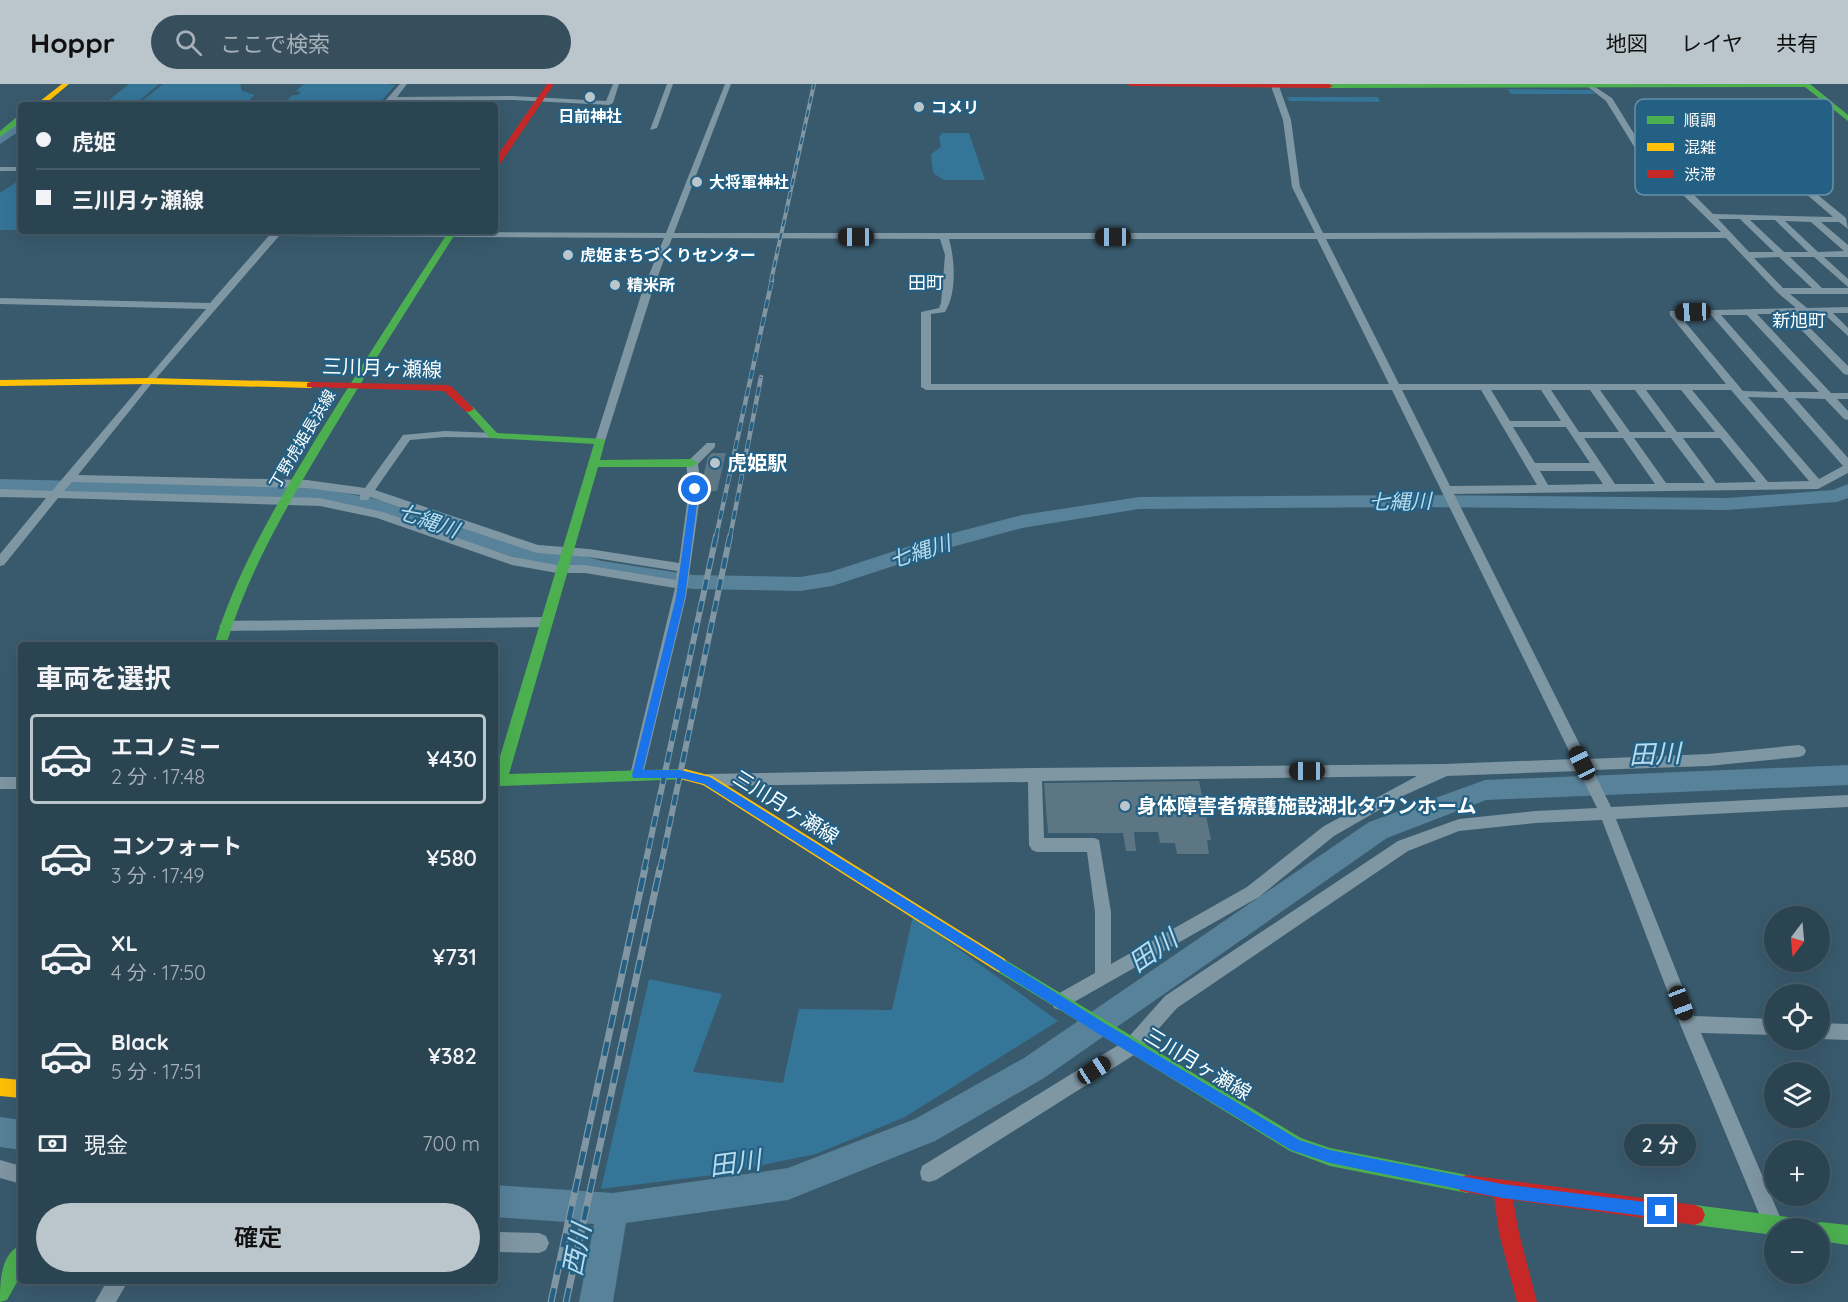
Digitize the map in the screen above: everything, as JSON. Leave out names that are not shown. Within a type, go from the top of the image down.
[{"type":"main road","points":[[43,102],[66,84]]},
{"type":"main road","points":[[498,161],[551,84]]},
{"type":"main road","points":[[1130,84],[1592,87],[1806,85],[1823,99]]},
{"type":"main road","points":[[1833,107],[1848,119]]},
{"type":"main road","points":[[0,135],[18,121]]},
{"type":"main road","name":"丁野虎姫長浜線","points":[[221,642],[241,579],[261,539],[354,385],[452,234]]},
{"type":"main road","name":"三川月ヶ瀬線","points":[[0,383],[148,381],[354,385],[451,390],[494,436]]},
{"type":"main road","points":[[494,436],[600,441]]},
{"type":"main road","name":"三川月ヶ瀬線","points":[[600,441],[498,780],[680,774],[707,780],[1124,1042],[1296,1145],[1330,1157],[1502,1191],[1764,1225]]},
{"type":"main road","points":[[594,464],[692,463]]},
{"type":"main road","points":[[0,1087],[18,1089]]},
{"type":"main road","points":[[1502,1191],[1509,1233],[1527,1302]]},
{"type":"main road","points":[[1830,1233],[1848,1235]]},
{"type":"main road","points":[[0,1293],[18,1260]]},
{"type":"street","points":[[389,102],[404,84]]},
{"type":"street","points":[[389,102],[496,98],[609,103],[616,84]]},
{"type":"street","points":[[652,128],[661,111],[670,84]]},
{"type":"street","points":[[600,441],[667,237],[728,84]]},
{"type":"street","points":[[1275,86],[1287,120],[1296,187],[1605,812],[1689,1024],[1771,1218]]},
{"type":"street","points":[[1592,87],[1609,100],[1635,141]]},
{"type":"street","points":[[496,98],[503,89]]},
{"type":"street","points":[[0,169],[18,169]]},
{"type":"street","points":[[1688,195],[1781,291],[1804,310]]},
{"type":"street","points":[[1813,195],[1846,222]]},
{"type":"street","points":[[1708,216],[1846,222]]},
{"type":"street","points":[[1742,217],[1820,291]]},
{"type":"street","points":[[1777,218],[1848,284]]},
{"type":"street","points":[[1813,219],[1848,252]]},
{"type":"street","points":[[498,233],[667,237],[1727,235]]},
{"type":"street","points":[[0,562],[148,381],[276,234]]},
{"type":"street","points":[[944,237],[949,255],[946,303],[942,310],[926,312],[926,387],[1683,386],[1787,396],[1848,396]]},
{"type":"street","points":[[1837,240],[1848,240]]},
{"type":"street","points":[[1747,255],[1848,252]]},
{"type":"street","points":[[1781,291],[1848,291]]},
{"type":"street","points":[[0,301],[213,306]]},
{"type":"street","points":[[1787,310],[1848,372]]},
{"type":"street","points":[[1825,310],[1848,333]]},
{"type":"street","points":[[1818,485],[1672,313],[1848,310]]},
{"type":"street","points":[[1749,311],[1848,417]]},
{"type":"street","points":[[1447,491],[1544,487],[1818,485],[1848,466],[1713,312]]},
{"type":"street","points":[[1683,386],[1765,486]]},
{"type":"street","points":[[1484,387],[1544,487]]},
{"type":"street","points":[[1544,387],[1611,487]]},
{"type":"street","points":[[1593,387],[1663,487]]},
{"type":"street","points":[[1638,387],[1713,486]]},
{"type":"street","points":[[1508,424],[1568,424]]},
{"type":"street","points":[[352,508],[368,492],[406,437],[445,434],[494,436]]},
{"type":"street","points":[[1577,435],[1722,435]]},
{"type":"street","points":[[637,775],[682,585],[695,489],[692,463],[711,445]]},
{"type":"street","points":[[1533,467],[1596,467]]},
{"type":"street","points":[[70,478],[294,485],[368,492],[537,549],[568,551],[684,568]]},
{"type":"street","points":[[0,493],[320,502],[379,515],[512,561],[562,569],[585,569],[682,585]]},
{"type":"street","points":[[225,626],[546,622]]},
{"type":"street","points":[[707,780],[1446,770],[1708,760],[1799,751]]},
{"type":"street","points":[[1065,1006],[1103,978],[1253,892],[1329,831],[1400,791],[1446,770]]},
{"type":"street","points":[[1035,774],[1036,845],[1094,845],[1103,912],[1103,978]]},
{"type":"street","points":[[0,783],[18,783]]},
{"type":"street","points":[[929,1173],[1124,1042],[1171,1002],[1403,846],[1459,825],[1535,816],[1848,801]]},
{"type":"street","points":[[1689,1024],[1764,1027]]},
{"type":"street","points":[[1830,1031],[1848,1032]]},
{"type":"street","points":[[0,1169],[18,1174]]},
{"type":"street","points":[[498,1242],[539,1243]]},
{"type":"street","points":[[105,1302],[116,1284]]},
{"type":"shaded area","points":[[129,84],[159,84],[138,102],[107,102]]},
{"type":"shaded area","points":[[163,84],[240,84],[242,91],[255,95],[249,100],[261,100],[259,102],[141,102]]},
{"type":"shaded area","points":[[304,84],[395,85],[381,102],[286,102],[292,95],[298,95],[301,92],[296,91]]},
{"type":"shaded area","points":[[1508,89],[1590,90],[1596,94],[1511,94]]},
{"type":"shaded area","points":[[1287,97],[1378,97],[1380,102],[1289,101]]},
{"type":"shaded area","points":[[942,133],[969,133],[985,180],[944,180],[933,173],[931,154],[941,147],[939,137]]},
{"type":"shaded area","points":[[18,181],[18,230],[0,230],[0,193]]},
{"type":"shaded area","points":[[913,916],[1058,1021],[905,1117],[816,1154],[713,1175],[601,1189],[649,979],[722,994],[693,1072],[783,1083],[799,1009],[892,1010]]},
{"type":"building","name":"虎姫駅","points":[[712,453],[726,453],[717,491],[703,491],[702,480],[708,457]]},
{"type":"building","name":"身体障害者療護施設湖北タウンホーム","points":[[1199,781],[1211,840],[1207,840],[1209,854],[1177,854],[1175,843],[1160,843],[1158,832],[1134,832],[1136,851],[1126,851],[1123,833],[1048,833],[1044,783]]},
{"type":"waterway","points":[[0,140],[18,126]]},
{"type":"waterway","name":"七縄川","points":[[0,485],[315,493],[383,506],[531,556],[578,561],[601,568],[693,582],[800,584],[832,579],[983,531],[1061,514],[1139,503],[1419,501],[1727,504],[1837,496],[1848,490]]},
{"type":"waterway","name":"田川","points":[[613,1209],[788,1184],[924,1130],[1034,1068],[1378,830],[1485,790],[1848,775]]},
{"type":"waterway","name":"田川","points":[[0,1132],[18,1135]]},
{"type":"waterway","name":"田川","points":[[498,1201],[613,1209]]},
{"type":"waterway","name":"西川","points":[[596,1302],[613,1209]]},
{"type":"railway","points":[[771,281],[814,84]]},
{"type":"railway","points":[[716,537],[772,280]]},
{"type":"railway","points":[[730,537],[761,377]]},
{"type":"railway","points":[[644,870],[716,536]]},
{"type":"railway","points":[[660,870],[730,536]]},
{"type":"railway","points":[[551,1302],[645,868]]},
{"type":"railway","points":[[566,1302],[660,868]]},
{"type":"traffic: fast","points":[[1805,84],[1823,99]]},
{"type":"traffic: fast","points":[[1329,86],[1807,85]]},
{"type":"traffic: fast","points":[[1833,107],[1848,119]]},
{"type":"traffic: fast","points":[[0,135],[18,120]]},
{"type":"traffic: fast","points":[[221,642],[247,572],[270,527],[344,402],[451,234]]},
{"type":"traffic: fast","points":[[469,409],[494,436],[600,441],[500,780],[685,775]]},
{"type":"traffic: fast","points":[[594,464],[692,463]]},
{"type":"traffic: fast","points":[[999,964],[1296,1145],[1330,1157],[1467,1184]]},
{"type":"traffic: fast","points":[[1695,1215],[1764,1224]]},
{"type":"traffic: fast","points":[[1830,1233],[1848,1235]]},
{"type":"traffic: fast","points":[[0,1293],[18,1260]]},
{"type":"traffic: slow","points":[[43,102],[66,84]]},
{"type":"traffic: slow","points":[[0,383],[148,381],[311,385]]},
{"type":"traffic: slow","points":[[685,775],[707,780],[999,964]]},
{"type":"traffic: slow","points":[[0,1087],[18,1089]]},
{"type":"traffic: jam","points":[[498,161],[551,84]]},
{"type":"traffic: jam","points":[[1130,84],[1329,86]]},
{"type":"traffic: jam","points":[[311,385],[447,388],[469,409]]},
{"type":"traffic: jam","points":[[1467,1184],[1695,1215]]},
{"type":"traffic: jam","points":[[1502,1191],[1509,1233],[1527,1302]]},
{"type":"place","name":"日前神社","points":[[590,97]]},
{"type":"place","name":"コメリ","points":[[919,107]]},
{"type":"place","name":"大将軍神社","points":[[697,182]]},
{"type":"place","name":"虎姫まちづくりセンター","points":[[568,255]]},
{"type":"place","name":"精米所","points":[[615,285]]},
{"type":"place","name":"虎姫駅","points":[[715,463]]},
{"type":"place","name":"身体障害者療護施設湖北タウンホーム","points":[[1125,806]]},
{"type":"district","name":"田町","points":[[926,283]]},
{"type":"district","name":"新旭町","points":[[1799,321]]},
{"type":"route","points":[[695,489],[680,597],[637,775],[680,774],[707,780],[1101,1029],[1296,1145],[1330,1157],[1502,1191],[1661,1211]]}]
